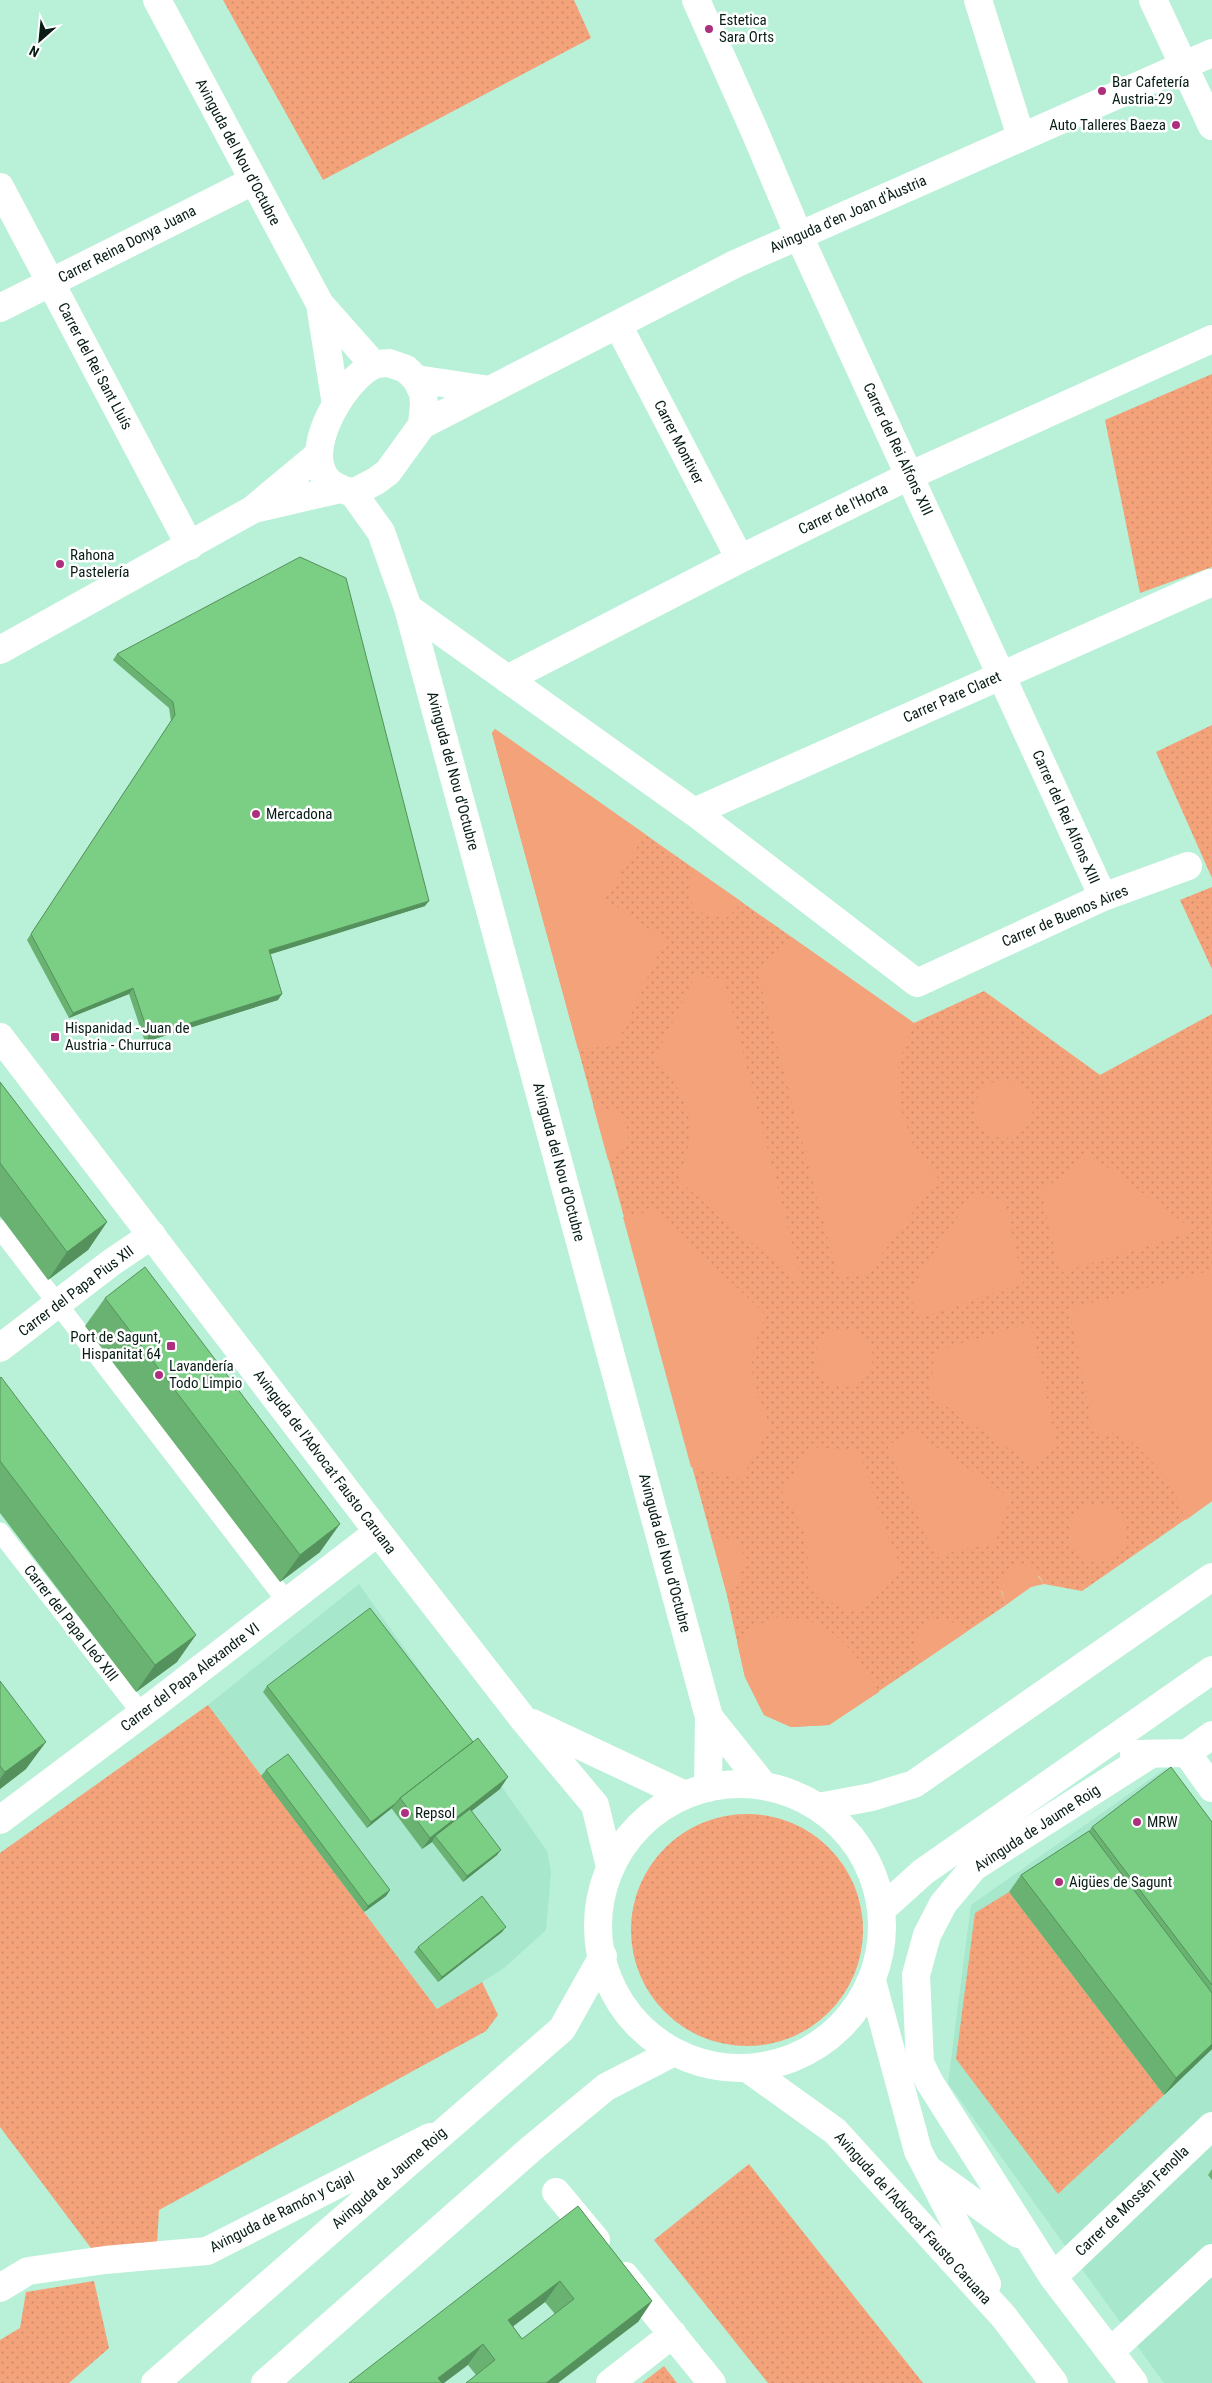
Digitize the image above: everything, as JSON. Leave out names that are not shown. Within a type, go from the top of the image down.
[{"type":"street","name":"Avinguda del Nou d'Octubre","points":[[157,0],[320,304],[374,365]]},
{"type":"street","name":"Carrer del Rei Alfons XIII","points":[[696,0],[799,236],[1002,675],[1102,897]]},
{"type":"street","points":[[978,0],[1021,137]]},
{"type":"street","points":[[1153,0],[1212,126]]},
{"type":"street","name":"Avinguda d'en Joan d'Àustria","points":[[422,425],[735,264],[1212,53]]},
{"type":"street","name":"Carrer Reina Donya Juana","points":[[0,308],[253,181]]},
{"type":"street","name":"Carrer del Rei Sant Lluís","points":[[0,187],[190,546]]},
{"type":"street","name":"Avinguda del Nou d'Octubre","points":[[320,304],[336,405]]},
{"type":"street","name":"Carrer Montiver","points":[[618,325],[740,559]]},
{"type":"street","name":"Carrer de l'Horta","points":[[507,679],[740,559],[910,476],[1212,338]]},
{"type":"street","points":[[252,510],[346,491],[376,481],[388,472],[422,425],[423,393],[416,379],[406,369],[389,363],[374,365],[349,386],[324,428],[318,455],[324,476],[346,491]]},
{"type":"street","points":[[416,379],[490,390]]},
{"type":"street","points":[[0,650],[252,510],[318,455]]},
{"type":"street","name":"Avinguda del Nou d'Octubre","points":[[381,532],[388,472]]},
{"type":"street","name":"Avinguda del Nou d'Octubre","points":[[346,491],[381,532],[408,608],[709,1716],[764,1786]]},
{"type":"street","name":"Carrer Pare Claret","points":[[694,812],[1210,583]]},
{"type":"street","points":[[408,608],[694,812]]},
{"type":"street","name":"Carrer de Buenos Aires","points":[[694,812],[917,983],[1102,897],[1188,866]]},
{"type":"street","name":"Avinguda de l'Advocat Fausto Caruana","points":[[0,1037],[378,1532],[524,1720],[595,1805],[610,1867]]},
{"type":"street","name":"Carrer del Papa Pius XII","points":[[0,1348],[112,1262],[152,1235]]},
{"type":"street","name":"Carrer del Papa Alexandre VI","points":[[0,1820],[142,1714],[378,1532]]},
{"type":"street","points":[[818,1807],[872,1798],[914,1784],[1212,1577]]},
{"type":"street","name":"Avinguda de Jaume Roig","points":[[882,1909],[922,1872],[1212,1670]]},
{"type":"street","name":"Avinguda del Nou d'Octubre","points":[[696,1791],[709,1716]]},
{"type":"street","name":"Avinguda de l'Advocat Fausto Caruana","points":[[524,1720],[696,1791]]},
{"type":"street","points":[[1090,1755],[1187,1753],[1212,1735]]},
{"type":"street","points":[[1187,1753],[1212,1788]]},
{"type":"street","name":"Avinguda de Jaume Roig","points":[[1030,2242],[962,2137],[920,2063],[916,1975],[928,1935],[943,1904],[974,1867],[1151,1754]]},
{"type":"street","points":[[738,1784],[764,1786],[781,1790],[818,1807],[837,1822],[856,1845],[870,1868],[882,1909],[882,1940],[872,1981],[848,2020],[822,2043],[795,2058],[747,2068],[700,2063],[672,2053],[638,2025],[623,2007],[606,1978],[599,1934],[599,1904],[610,1867],[628,1837],[649,1816],[665,1805],[696,1791],[738,1784]]},
{"type":"street","name":"Avinguda de Jaume Roig","points":[[155,2383],[441,2132],[562,2029],[602,1956]]},
{"type":"street","name":"Avinguda de l'Advocat Fausto Caruana","points":[[872,1981],[913,2133],[928,2169],[1004,2317]]},
{"type":"street","points":[[265,2383],[539,2142],[606,2088],[672,2053]]},
{"type":"street","name":"Avinguda de l'Advocat Fausto Caruana","points":[[747,2068],[834,2131],[1004,2317],[1054,2383]]},
{"type":"street","name":"Carrer de Mossén Fenolla","points":[[1053,2277],[1212,2126]]},
{"type":"street","name":"Avinguda de Ramón y Cajal","points":[[0,2288],[28,2271],[105,2260],[207,2251],[441,2132]]},
{"type":"street","points":[[928,2169],[1030,2242],[1053,2277],[1134,2383]]},
{"type":"street","points":[[556,2192],[712,2383]]},
{"type":"street","points":[[1110,2352],[1212,2258]]},
{"type":"street","points":[[610,2383],[673,2334]]},
{"type":"lane","points":[[0,1229],[288,1602]]},
{"type":"lane","name":"Carrer del Papa Lleó XIII","points":[[0,1532],[142,1714]]},
{"type":"shaded area","points":[[223,0],[574,0],[591,38],[323,180]]},
{"type":"shaded area","points":[[1212,374],[1212,567],[1140,593],[1105,420]]},
{"type":"shaded area","points":[[1212,725],[1212,878],[1156,752]]},
{"type":"shaded area","points":[[495,729],[914,1023],[984,991],[1100,1075],[1212,1014],[1212,1501],[1082,1591],[1044,1584],[1039,1576],[1001,1591],[1006,1605],[829,1725],[791,1727],[764,1715],[745,1677],[726,1591],[492,733]]},
{"type":"shaded area","points":[[495,729],[645,834],[605,899],[665,940],[616,1046],[578,1049],[492,733]]},
{"type":"shaded area","points":[[693,868],[742,902],[729,917],[707,915],[694,906],[690,899],[689,890]]},
{"type":"shaded area","points":[[1212,887],[1212,969],[1180,900]]},
{"type":"shaded area","points":[[791,937],[914,1023],[898,1065],[899,1103],[915,1150],[938,1178],[866,1276],[838,1277],[758,974]]},
{"type":"shaded area","points":[[695,976],[724,979],[803,1286],[678,1180],[688,1145],[690,1130],[688,1115],[684,1101],[677,1088],[654,1060]]},
{"type":"shaded area","points":[[998,1080],[1010,1080],[1025,1088],[1033,1103],[1033,1115],[1025,1130],[1010,1138],[998,1138],[983,1130],[975,1115],[975,1103],[983,1088]]},
{"type":"shaded area","points":[[593,1105],[601,1106],[617,1114],[627,1127],[626,1143],[620,1152],[608,1160]]},
{"type":"shaded area","points":[[1085,1151],[1195,1231],[1060,1273],[1041,1191],[1074,1168]]},
{"type":"shaded area","points":[[973,1193],[1005,1201],[1023,1283],[922,1317],[907,1295]]},
{"type":"shaded area","points":[[655,1210],[766,1315],[755,1345],[752,1369],[758,1398],[771,1425],[741,1479],[691,1467],[623,1217]]},
{"type":"shaded area","points":[[1212,1270],[1212,1501],[1186,1520],[1171,1483],[1135,1444],[1114,1433],[1094,1434],[1069,1309]]},
{"type":"shaded area","points":[[1031,1323],[1057,1448],[1044,1455],[1033,1465],[928,1394],[932,1379],[934,1351]]},
{"type":"shaded area","points":[[844,1329],[860,1334],[868,1342],[873,1358],[868,1374],[860,1382],[844,1387],[828,1382],[820,1374],[815,1358],[820,1342],[828,1334]]},
{"type":"shaded area","points":[[913,1431],[1011,1498],[994,1546],[965,1549],[936,1558],[887,1445],[904,1438]]},
{"type":"shaded area","points":[[809,1447],[859,1450],[888,1537],[902,1569],[855,1612],[817,1597],[808,1585],[807,1545],[802,1526],[782,1493]]},
{"type":"shaded area","points":[[1092,1504],[1104,1504],[1119,1512],[1127,1527],[1127,1539],[1119,1554],[1104,1562],[1092,1562],[1077,1554],[1069,1539],[1069,1527],[1077,1512]]},
{"type":"shaded area","points":[[711,1535],[734,1542],[743,1553],[744,1565],[742,1571],[735,1583],[726,1591]]},
{"type":"shaded area","points":[[1021,1563],[1031,1567],[1044,1584],[1031,1587],[1006,1605],[1001,1585],[1002,1580],[1008,1570]]},
{"type":"shaded area","name":"Repsol","points":[[359,1584],[547,1851],[551,1872],[546,1930],[504,1968],[438,2010],[208,1705]]},
{"type":"shaded area","points":[[778,1617],[805,1620],[818,1624],[829,1631],[849,1648],[879,1692],[829,1725],[791,1727],[764,1715],[745,1677],[737,1642],[753,1627]]},
{"type":"shaded area","points":[[938,1619],[955,1623],[966,1632],[920,1663],[915,1647],[918,1634],[923,1624]]},
{"type":"shaded area","points":[[208,1705],[437,2009],[482,1982],[498,2015],[486,2031],[159,2210],[157,2244],[91,2248],[0,2127],[0,1853]]},
{"type":"shaded area","points":[[1166,1768],[1212,1830],[1212,2383],[1164,2383],[948,2083],[971,1905]]},
{"type":"shaded area","points":[[747,1814],[781,1819],[791,1823],[811,1834],[829,1848],[843,1866],[854,1886],[858,1896],[863,1930],[858,1964],[854,1974],[843,1994],[829,2012],[811,2026],[791,2037],[781,2041],[747,2046],[713,2041],[703,2037],[683,2026],[665,2012],[651,1994],[640,1974],[636,1964],[631,1930],[636,1896],[640,1886],[651,1866],[665,1848],[683,1834],[703,1823],[713,1819]]},
{"type":"shaded area","points":[[1009,1892],[1164,2095],[1058,2194],[956,2059],[975,1913]]},
{"type":"shaded area","points":[[749,2164],[923,2383],[768,2383],[654,2240]]},
{"type":"shaded area","points":[[94,2281],[109,2348],[69,2383],[0,2383],[0,2340],[20,2328],[26,2292]]},
{"type":"shaded area","points":[[664,2366],[677,2383],[642,2383]]},
{"type":"building","name":"Mercadona","points":[[300,557],[346,578],[429,901],[269,950],[282,994],[149,1036],[133,988],[73,1013],[31,934],[175,715],[173,702],[117,654]]},
{"type":"building","points":[[0,1082],[107,1222],[67,1252],[0,1163]]},
{"type":"building","points":[[145,1267],[340,1524],[300,1555],[105,1298]]},
{"type":"building","points":[[1,1377],[196,1635],[155,1665],[0,1461]]},
{"type":"building","points":[[370,1608],[473,1742],[371,1822],[267,1686]]},
{"type":"building","points":[[0,1681],[46,1742],[5,1772],[0,1766]]},
{"type":"building","points":[[478,1738],[508,1777],[430,1838],[400,1798]]},
{"type":"building","points":[[288,1754],[390,1890],[368,1906],[266,1770]]},
{"type":"building","points":[[1171,1767],[1212,1822],[1212,1985],[1092,1827]]},
{"type":"building","points":[[470,1809],[501,1850],[467,1876],[435,1836]]},
{"type":"building","points":[[1089,1831],[1212,1993],[1212,2044],[1176,2078],[1021,1875]]},
{"type":"building","points":[[482,1896],[506,1927],[442,1977],[418,1947]]},
{"type":"building","points":[[578,2206],[652,2301],[546,2383],[466,2383],[495,2360],[483,2344],[438,2378],[442,2383],[349,2383]],"holes":[[[560,2281],[574,2299],[522,2339],[508,2320]]]},
{"type":"place","name":"Estetica Sara Orts","points":[[709,29]]},
{"type":"place","name":"Bar Cafetería Austria-29","points":[[1102,91]]},
{"type":"place","name":"Auto Talleres Baeza","points":[[1176,125]]},
{"type":"place","name":"Rahona Pastelería","points":[[60,564]]},
{"type":"place","name":"Mercadona","points":[[256,814]]},
{"type":"place","name":"Hispanidad - Juan de Austria - Churruca","points":[[55,1037]]},
{"type":"place","name":"Port de Sagunt, Hispanitat 64","points":[[171,1346]]},
{"type":"place","name":"Lavandería Todo Limpio","points":[[159,1375]]},
{"type":"place","name":"Repsol","points":[[405,1813]]},
{"type":"place","name":"MRW","points":[[1137,1822]]},
{"type":"place","name":"Aigües de Sagunt","points":[[1059,1882]]}]
